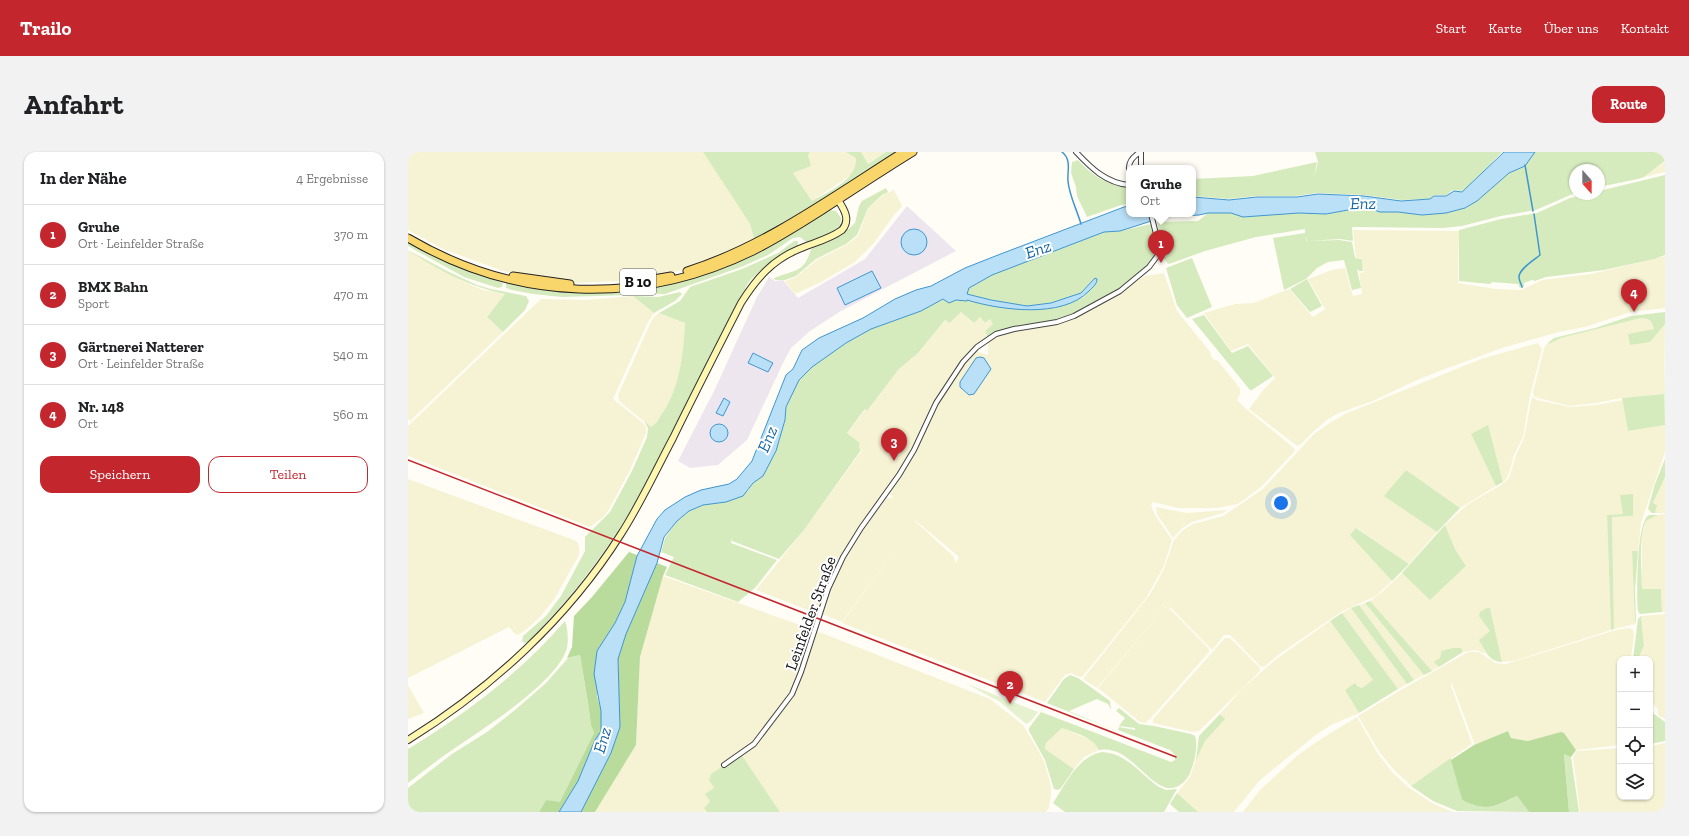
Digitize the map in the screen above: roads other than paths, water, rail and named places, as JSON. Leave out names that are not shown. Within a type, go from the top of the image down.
[{"type":"main road","name":"B 10","points":[[408,238],[461,265],[482,273],[513,281],[559,289],[618,289],[672,280],[704,271],[731,261],[771,241],[903,152]]},
{"type":"main road","name":"B 10","points":[[408,233],[455,257],[504,274],[563,284],[619,284],[678,274],[715,261],[765,237],[828,199],[839,195],[913,152]]},
{"type":"street","points":[[1076,152],[1103,177],[1126,184]]},
{"type":"street","points":[[1141,152],[1141,165]]},
{"type":"street","points":[[1129,165],[1132,158],[1141,152]]},
{"type":"street","points":[[408,740],[466,701],[506,668],[551,624],[588,580],[621,534],[640,502],[741,303],[752,286],[760,276],[779,259],[842,230],[846,224],[846,218],[839,195]]},
{"type":"street","name":"Leinfelder Straße","points":[[724,765],[754,744],[792,694],[828,589],[843,557],[899,475],[914,450],[936,403],[963,362],[977,346],[996,334],[1014,329],[1057,322],[1074,316],[1120,291],[1146,270],[1155,260],[1159,251],[1153,217]]},
{"type":"water","name":"Enz","points":[[1504,152],[1535,152],[1525,166],[1509,173],[1477,201],[1465,208],[1446,213],[1422,215],[1398,212],[1380,212],[1365,207],[1326,214],[1299,213],[1243,217],[1231,213],[1208,213],[1196,215],[1196,197],[1229,200],[1257,197],[1297,197],[1318,194],[1364,196],[1401,201],[1430,199],[1434,196],[1446,196],[1454,191],[1462,192]]},
{"type":"water","name":"Enz","points":[[1126,207],[1126,217],[1164,217],[1120,231],[1104,232],[992,275],[969,288],[967,294],[1027,306],[1051,303],[1081,293],[1095,278],[1097,279],[1096,284],[1077,300],[1063,306],[1030,310],[996,307],[967,300],[956,300],[949,303],[943,299],[921,311],[871,329],[846,343],[812,367],[799,380],[786,407],[785,420],[776,451],[763,476],[753,483],[743,496],[726,502],[703,505],[689,511],[677,521],[664,537],[657,563],[626,634],[618,659],[620,727],[611,753],[581,812],[559,812],[578,781],[595,740],[601,731],[601,711],[594,674],[597,651],[615,623],[625,602],[637,556],[657,519],[665,510],[685,497],[701,490],[729,484],[737,479],[752,461],[786,375],[793,369],[802,350],[819,338],[863,318],[895,299],[916,290],[931,286],[965,268]]},
{"type":"water","points":[[914,229],[923,233],[927,242],[923,251],[914,255],[905,251],[901,242],[905,233]]},
{"type":"water","points":[[872,271],[881,288],[845,305],[837,288]]},
{"type":"water","points":[[753,353],[773,363],[768,372],[748,363]]},
{"type":"water","points":[[976,358],[984,358],[991,369],[974,394],[969,395],[960,387],[960,382]]},
{"type":"water","points":[[724,398],[730,402],[723,416],[716,413]]},
{"type":"water","points":[[715,424],[723,424],[728,429],[726,440],[723,442],[715,442],[710,437],[710,429]]},
{"type":"waterway","points":[[1062,152],[1067,158],[1071,197],[1081,224]]},
{"type":"waterway","points":[[1525,165],[1533,211]]},
{"type":"waterway","points":[[1522,287],[1519,278],[1521,271],[1540,255],[1534,214]]},
{"type":"railway","points":[[408,460],[1176,757]]},
{"type":"place","name":"Gruhe","points":[[1161,263]]},
{"type":"place","name":"Nr. 148","points":[[1634,312]]},
{"type":"place","name":"Gärtnerei Natterer","points":[[894,461]]},
{"type":"place","name":"BMX Bahn","points":[[1010,704]]}]
